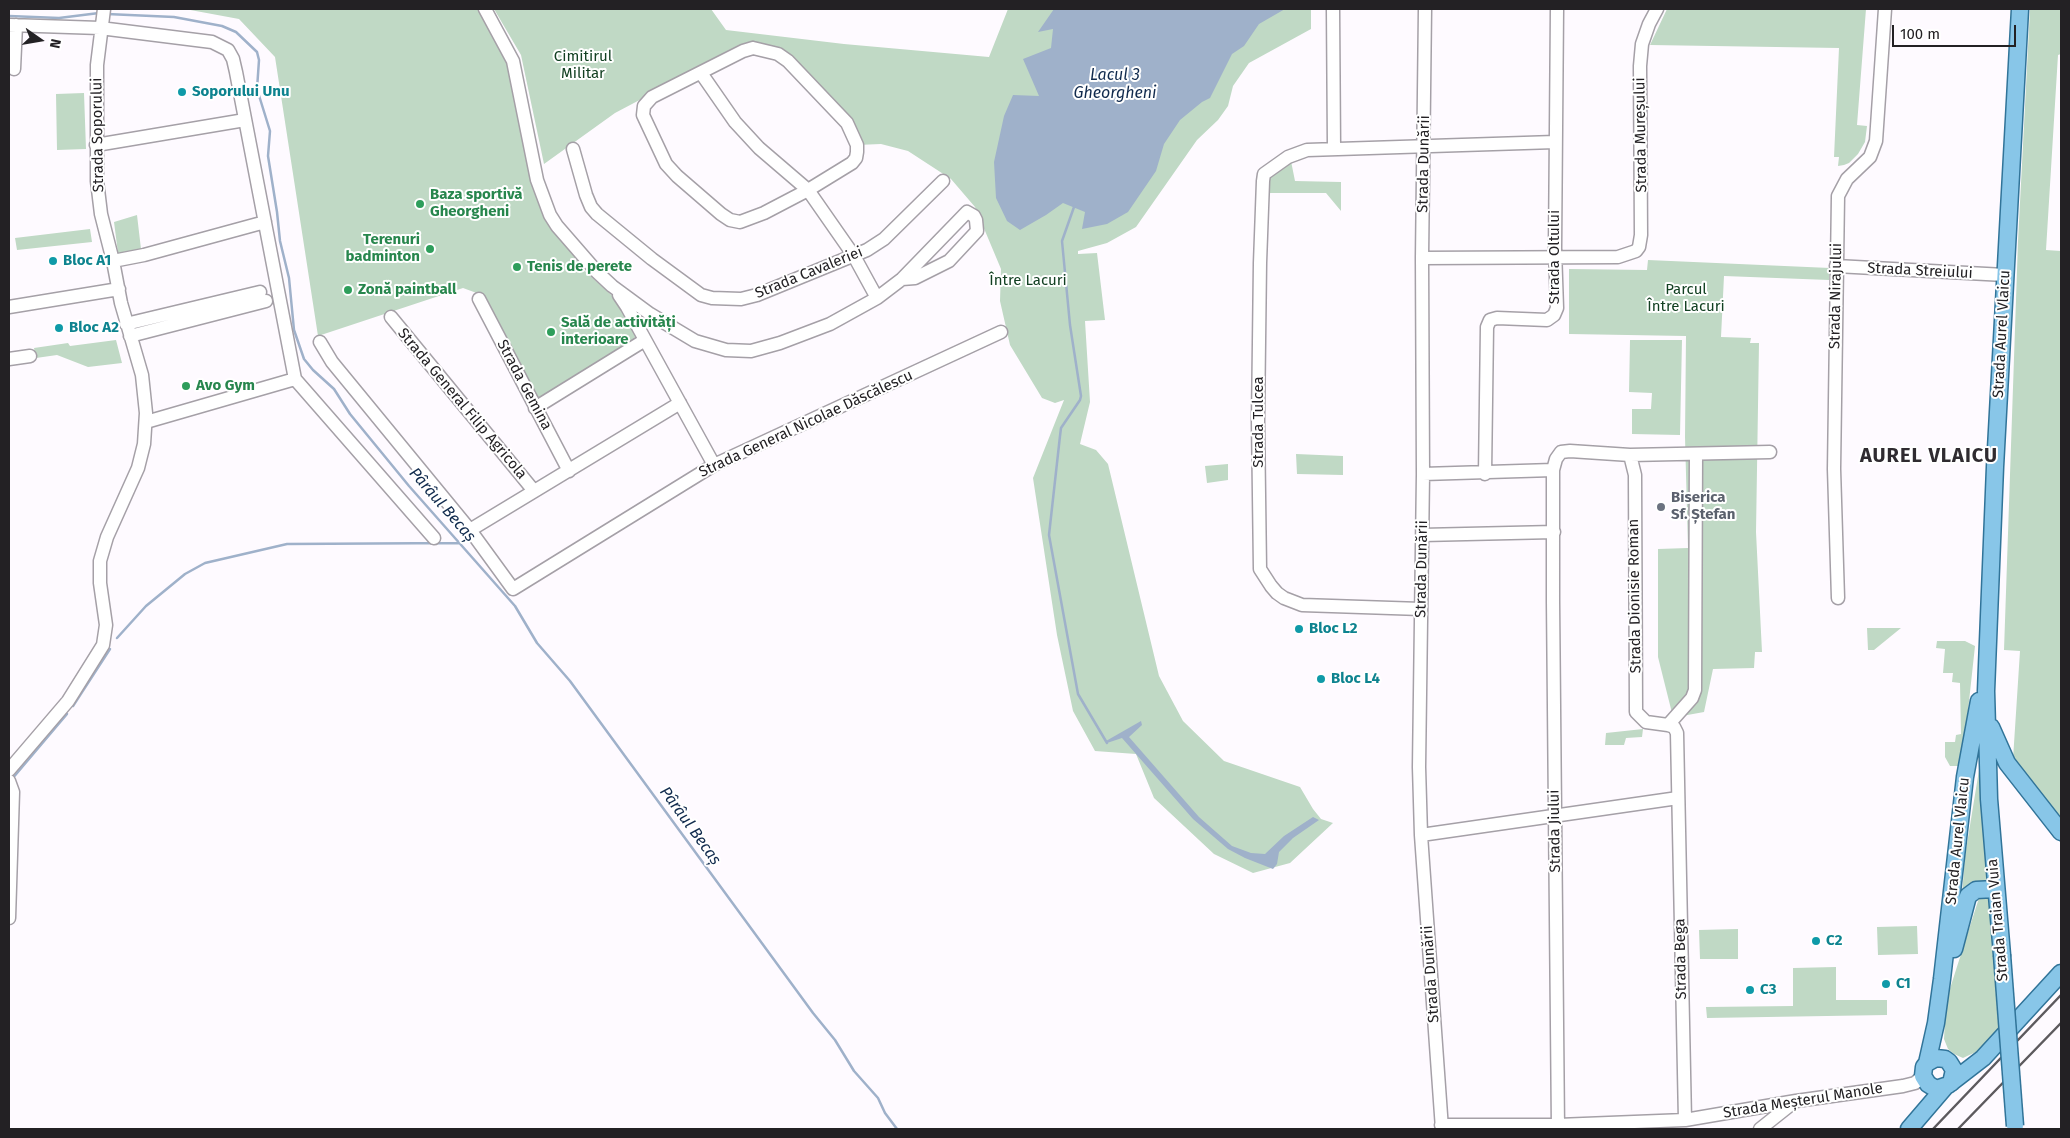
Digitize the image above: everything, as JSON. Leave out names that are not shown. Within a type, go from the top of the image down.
[{"type":"main road","name":"Strada Aurel Vlaicu","points":[[1986,711],[1992,524],[2020,9]]},
{"type":"main road","name":"Strada Aurel Vlaicu","points":[[1908,1129],[1919,1106],[1936,1024],[1965,777],[1987,659]]},
{"type":"main road","points":[[1986,711],[2001,753],[2023,786],[2061,832]]},
{"type":"main road","name":"Strada Traian Vuia","points":[[1986,711],[1995,889],[2015,1128]]},
{"type":"main road","points":[[1989,799],[1998,784],[2004,779],[2014,780],[2023,786]]},
{"type":"main road","points":[[1942,979],[1954,946],[1968,896],[1976,890],[1995,889]]},
{"type":"main road","points":[[1908,1129],[1948,1085],[1979,1062],[2061,973]]},
{"type":"main road","name":"Strada Aurel Vlaicu","points":[[1936,1024],[1939,1041],[1948,1061]]},
{"type":"main road","points":[[1948,1085],[1931,1087],[1925,1073],[1936,1058],[1948,1061],[1972,1059],[1996,1044]]},
{"type":"main road","points":[[1948,1061],[1954,1074],[1948,1085]]},
{"type":"street","points":[[485,9],[513,61],[537,180],[550,215],[583,258],[612,286],[650,314],[695,341],[726,350],[751,351],[780,343],[830,324],[877,298],[902,279],[967,212],[974,216],[977,231],[950,260],[915,278],[902,279]]},
{"type":"street","points":[[1333,9],[1334,148]]},
{"type":"street","name":"Strada Dunării","points":[[1425,9],[1425,146],[1422,258],[1423,474],[1419,767],[1421,835],[1442,1127]]},
{"type":"street","name":"Strada Oltului","points":[[1485,474],[1487,327],[1490,320],[1497,318],[1547,320],[1554,315],[1557,308],[1555,142],[1557,9]]},
{"type":"street","name":"Strada Mureșului","points":[[1555,256],[1601,258],[1626,255],[1636,251],[1641,241],[1640,66],[1642,44],[1657,9]]},
{"type":"street","name":"Strada Nirajului","points":[[1838,598],[1834,470],[1838,196],[1847,179],[1870,157],[1876,141],[1885,9]]},
{"type":"street","points":[[14,69],[12,25],[102,17],[212,42],[225,47],[235,64],[295,379],[434,538]]},
{"type":"street","name":"Strada Soporului","points":[[9,770],[64,706],[103,645],[106,625],[100,583],[100,561],[107,537],[138,468],[144,444],[146,422],[143,379],[138,357],[128,330],[98,197],[96,145],[97,65],[102,17]]},
{"type":"street","points":[[752,48],[778,54],[788,61],[848,123],[857,145],[856,158],[852,163],[808,190],[764,213],[740,222],[730,220],[677,176],[666,164],[643,115],[644,106],[652,97],[701,74],[752,48]]},
{"type":"street","points":[[701,74],[735,122],[759,148],[808,190],[854,256],[877,298]]},
{"type":"street","points":[[96,145],[245,120]]},
{"type":"street","name":"Strada Tulcea","points":[[1421,609],[1302,606],[1277,593],[1264,578],[1260,570],[1258,421],[1262,181],[1264,174],[1296,153],[1307,150],[1555,142]]},
{"type":"street","name":"Strada Cavaleriei","points":[[573,149],[586,195],[591,207],[597,214],[652,259],[701,295],[727,300],[757,295],[854,256],[884,239],[943,181]]},
{"type":"street","points":[[113,261],[144,255],[265,222]]},
{"type":"street","points":[[1422,258],[1555,256]]},
{"type":"street","name":"Strada Streiului","points":[[1836,266],[2005,275]]},
{"type":"street","points":[[612,286],[627,307],[714,465]]},
{"type":"street","points":[[9,307],[120,289]]},
{"type":"street","points":[[128,330],[263,296]]},
{"type":"street","name":"Strada Gemina","points":[[479,299],[569,472]]},
{"type":"street","name":"Strada General Filip Agricola","points":[[391,317],[534,491]]},
{"type":"street","name":"Strada General Nicolae Dăscălescu","points":[[470,530],[513,589],[714,465],[1001,332]]},
{"type":"street","points":[[535,408],[645,340]]},
{"type":"street","points":[[320,342],[332,362],[470,530],[569,472],[680,403]]},
{"type":"street","points":[[9,359],[30,356]]},
{"type":"street","points":[[146,422],[295,379]]},
{"type":"street","points":[[1423,474],[1485,474],[1553,470],[1558,455],[1565,451],[1630,455],[1770,452]]},
{"type":"street","points":[[1421,835],[1678,798],[1677,733],[1674,727],[1668,725],[1692,698],[1695,690],[1696,454]]},
{"type":"street","name":"Strada Dionisie Roman","points":[[1630,455],[1635,475],[1636,712],[1646,722],[1668,725]]},
{"type":"street","name":"Strada Jiului","points":[[1553,470],[1554,816],[1558,1127]]},
{"type":"street","points":[[1422,535],[1554,532]]},
{"type":"street","points":[[9,781],[13,792],[9,918]]},
{"type":"street","name":"Strada Bega","points":[[1678,798],[1685,1120]]},
{"type":"street","name":"Strada Meșterul Manole","points":[[1442,1127],[1558,1127],[1685,1120],[1796,1101],[1903,1086],[1915,1082],[1925,1073]]},
{"type":"street","points":[[1760,1129],[1796,1101]]},
{"type":"green space","name":"Baza sportivă Gheorgheni","points":[[185,9],[478,9],[510,64],[553,227],[585,271],[618,301],[636,331],[634,341],[536,400],[482,295],[463,288],[318,336],[275,57],[239,19]]},
{"type":"green space","points":[[494,9],[711,9],[726,30],[844,44],[989,57],[1008,9],[1311,9],[1311,29],[1249,63],[1233,86],[1228,106],[1218,120],[1197,140],[1136,227],[1107,243],[1078,251],[1078,254],[1097,253],[1105,320],[1085,321],[1090,402],[1080,444],[1096,450],[1108,464],[1159,676],[1183,721],[1224,761],[1300,787],[1321,819],[1333,823],[1290,863],[1253,873],[1214,854],[1154,798],[1136,754],[1095,751],[1073,711],[1057,635],[1033,478],[1064,400],[1055,403],[1042,398],[1010,345],[1000,301],[1001,269],[975,207],[951,179],[908,151],[881,144],[857,145],[847,123],[788,61],[736,49],[615,113],[544,164],[521,55]]},
{"type":"green space","points":[[1667,9],[1866,9],[1857,125],[1867,126],[1865,142],[1858,154],[1849,163],[1838,166],[1839,157],[1834,157],[1839,48],[1650,45]]},
{"type":"green space","points":[[2030,9],[2061,9],[2061,54],[2058,55],[2046,250],[2061,251],[2061,819],[2013,759],[2020,651],[2004,650],[2018,241]]},
{"type":"green space","points":[[84,93],[86,149],[57,150],[56,94]]},
{"type":"green space","points":[[1291,161],[1295,181],[1341,182],[1341,211],[1326,193],[1266,193],[1266,179]]},
{"type":"green space","points":[[137,215],[141,249],[118,253],[114,222]]},
{"type":"green space","points":[[90,229],[92,242],[17,250],[15,238]]},
{"type":"green space","name":"Parcul Între Lacuri","points":[[1648,260],[1830,268],[1829,280],[1724,276],[1721,337],[1751,338],[1750,343],[1759,343],[1756,532],[1762,652],[1755,652],[1754,668],[1713,669],[1704,712],[1682,716],[1672,713],[1658,657],[1658,549],[1688,548],[1685,437],[1686,336],[1569,334],[1569,269],[1647,270]]},
{"type":"green space","points":[[116,340],[122,363],[88,367],[57,355],[36,358],[34,348],[68,343],[70,346]]},
{"type":"green space","points":[[1630,340],[1682,340],[1680,435],[1632,434],[1632,409],[1651,409],[1652,393],[1629,392]]},
{"type":"green space","points":[[1296,454],[1343,456],[1343,475],[1297,474]]},
{"type":"green space","points":[[1228,464],[1228,480],[1207,483],[1205,466]]},
{"type":"green space","points":[[1867,628],[1901,628],[1874,650],[1868,650]]},
{"type":"green space","points":[[1937,641],[1965,641],[1975,646],[1962,766],[1950,766],[1945,757],[1945,742],[1955,742],[1956,735],[1961,734],[1960,683],[1952,682],[1953,673],[1943,673],[1945,649],[1936,648]]},
{"type":"green space","points":[[1643,729],[1642,737],[1626,738],[1624,745],[1605,745],[1606,733]]},
{"type":"green space","points":[[1979,770],[1988,881],[1979,881],[1962,895],[1965,856]]},
{"type":"green space","points":[[1990,897],[2002,1033],[1980,1050],[1963,1058],[1948,1049],[1944,1039],[1946,1001],[1979,898]]},
{"type":"green space","points":[[1917,926],[1918,954],[1878,955],[1877,927]]},
{"type":"green space","points":[[1738,929],[1738,959],[1700,959],[1699,930]]},
{"type":"green space","points":[[1836,967],[1836,1000],[1887,1000],[1887,1015],[1707,1018],[1706,1007],[1793,1006],[1793,968]]},
{"type":"water","name":"Lacul 3 Gheorgheni","points":[[1054,9],[1285,9],[1259,24],[1244,46],[1232,54],[1210,98],[1202,102],[1180,120],[1164,144],[1156,171],[1128,212],[1107,224],[1082,229],[1085,212],[1063,203],[1020,230],[1007,221],[996,198],[994,162],[1004,116],[1013,95],[1039,96],[1023,59],[1051,48],[1053,29],[1038,32]]},
{"type":"water","points":[[1141,721],[1142,725],[1129,737],[1199,817],[1232,846],[1251,853],[1265,854],[1284,836],[1313,817],[1319,820],[1293,838],[1279,852],[1277,864],[1273,869],[1228,849],[1193,819],[1122,738],[1107,743],[1106,741]]},
{"type":"waterway","name":"Pârâul Becaș","points":[[9,16],[59,18],[99,13]]},
{"type":"waterway","name":"Pârâul Becaș","points":[[107,14],[174,17],[222,26],[236,32],[257,52],[259,60],[257,89],[270,131],[268,156],[280,241],[289,278],[294,330],[304,359],[334,389],[350,414],[409,486],[515,606],[537,643],[570,681],[813,1013],[835,1040],[854,1071],[878,1098],[885,1113],[897,1129]]},
{"type":"waterway","points":[[1074,207],[1062,241],[1070,325],[1081,396],[1061,428],[1049,535],[1078,694],[1107,743]]},
{"type":"waterway","points":[[117,638],[146,606],[185,574],[205,563],[287,544],[459,543]]},
{"type":"waterway","points":[[73,706],[110,649]]},
{"type":"waterway","points":[[12,779],[67,714]]},
{"type":"railway","points":[[1933,1129],[2061,995]]},
{"type":"railway","points":[[1958,1129],[2061,1023]]},
{"type":"place","name":"Soporului Unu","points":[[182,92]]},
{"type":"place","name":"Baza sportivă Gheorgheni","points":[[420,204]]},
{"type":"place","name":"Terenuri badminton","points":[[430,249]]},
{"type":"place","name":"Bloc A1","points":[[53,261]]},
{"type":"place","name":"Tenis de perete","points":[[517,267]]},
{"type":"place","name":"Zonă paintball","points":[[348,290]]},
{"type":"place","name":"Bloc A2","points":[[59,328]]},
{"type":"place","name":"Sală de activități interioare","points":[[551,332]]},
{"type":"place","name":"Avo Gym","points":[[186,386]]},
{"type":"place","name":"Biserica Sf. Ștefan","points":[[1661,507]]},
{"type":"place","name":"Bloc L2","points":[[1299,629]]},
{"type":"place","name":"Bloc L4","points":[[1321,679]]},
{"type":"place","name":"C2","points":[[1816,941]]},
{"type":"place","name":"C1","points":[[1886,984]]},
{"type":"place","name":"C3","points":[[1750,990]]},
{"type":"district","name":"AUREL VLAICU","points":[[1929,456]]},
{"type":"park label","name":"Cimitirul Militar","points":[[583,66]]},
{"type":"park label","name":"Între Lacuri","points":[[1028,281]]}]
